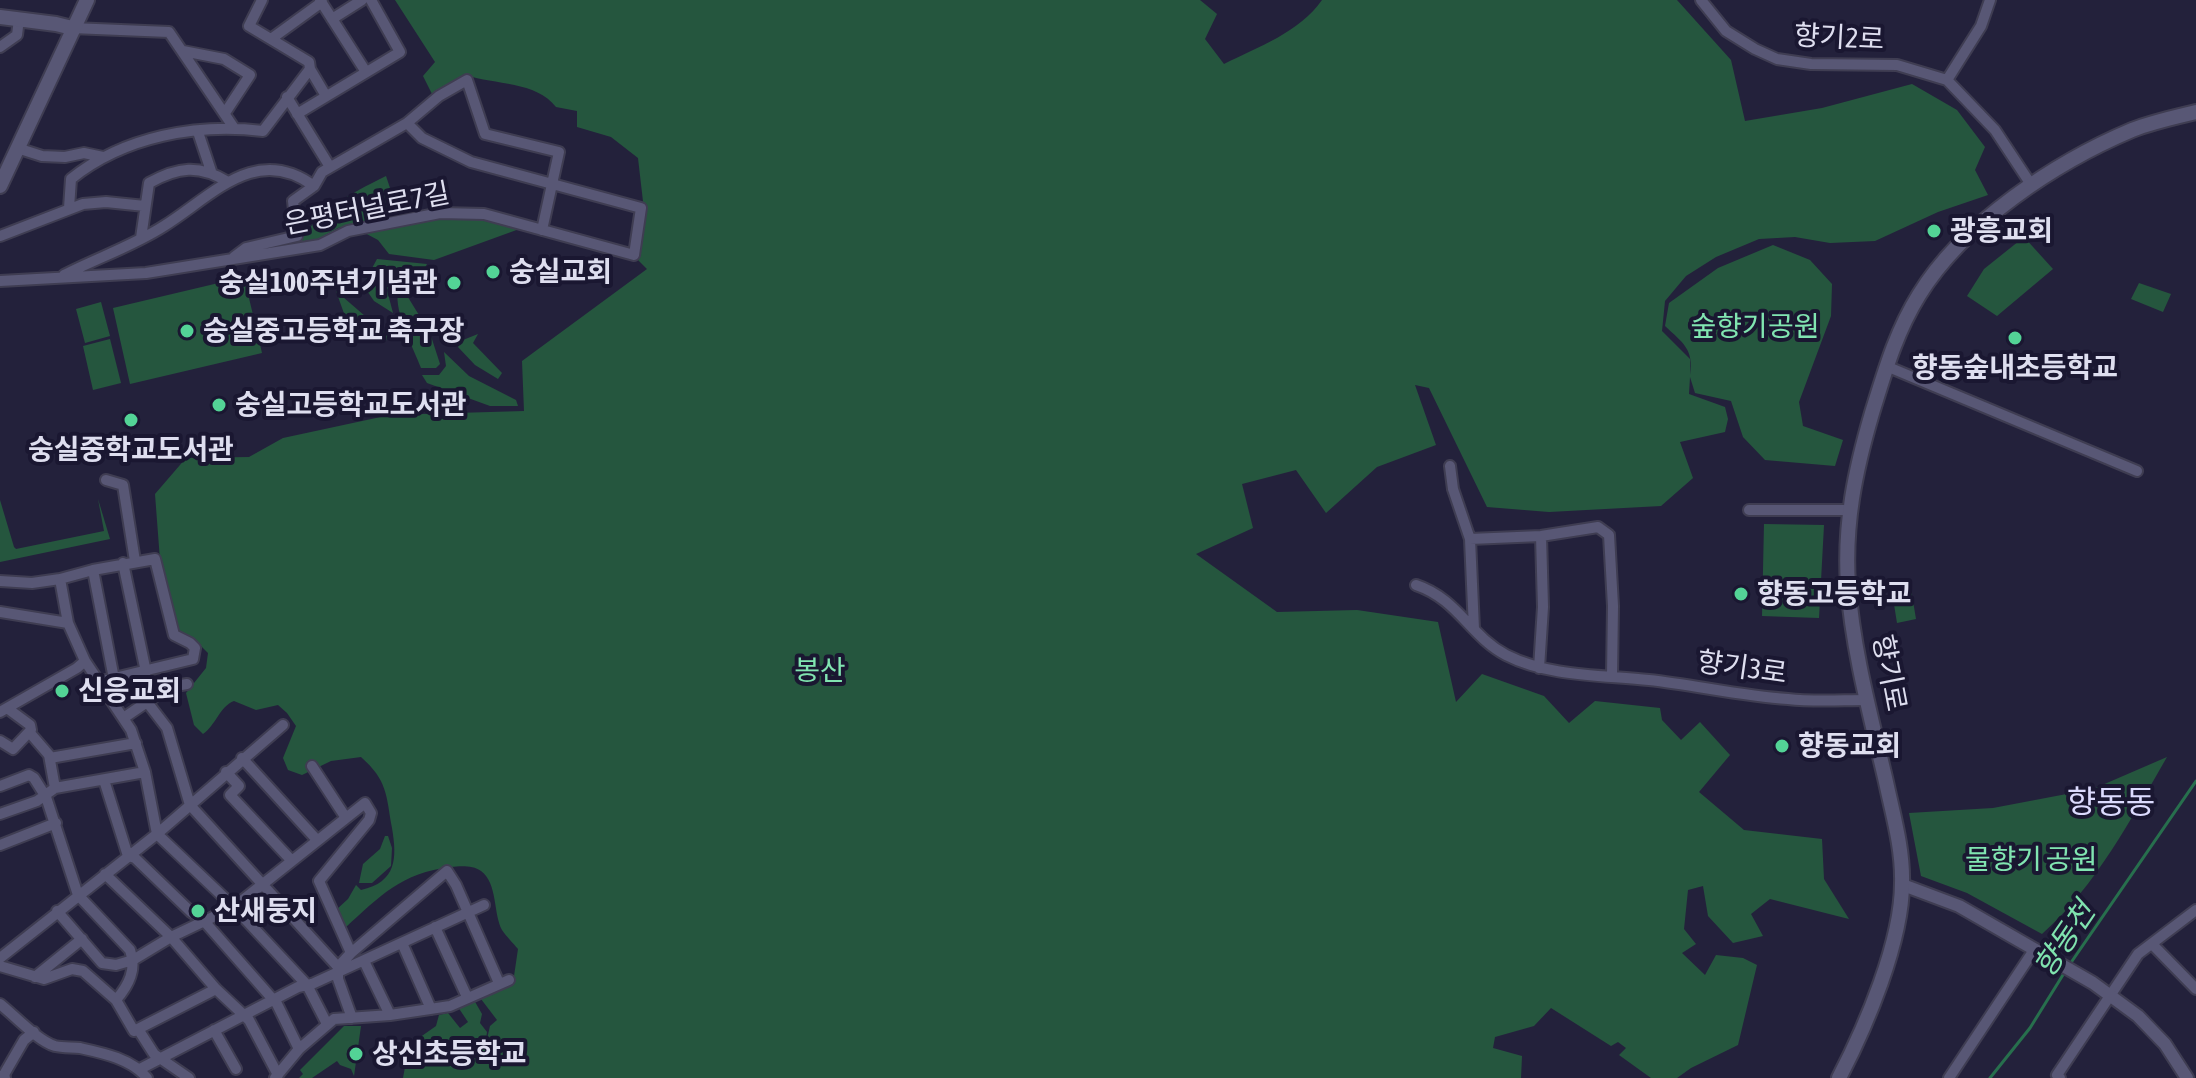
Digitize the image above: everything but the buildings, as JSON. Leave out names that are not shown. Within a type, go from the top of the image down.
[{"type":"main road","points":[[0,186],[87,0]]},
{"type":"main road","points":[[0,17],[72,28]]},
{"type":"main road","name":"향기로","points":[[1839,1078],[1876,993],[1895,934],[1903,885],[1896,827],[1867,700],[1848,584],[1849,510],[1858,459],[1886,366],[1899,331],[1920,293],[1947,256],[1987,219],[2032,186],[2134,129],[2196,112]]},
{"type":"street","points":[[262,0],[249,26],[309,62],[326,96]]},
{"type":"street","points":[[332,19],[362,0]]},
{"type":"street","points":[[297,114],[400,52],[371,0]]},
{"type":"street","name":"향기2로","points":[[1701,0],[1726,31],[1777,59],[1811,64],[1897,65],[1947,80],[1995,130],[2032,186]]},
{"type":"street","points":[[1947,80],[1981,26],[1990,0]]},
{"type":"street","points":[[271,39],[321,1],[366,72]]},
{"type":"street","points":[[0,47],[17,35],[19,19]]},
{"type":"street","points":[[72,28],[169,32],[234,128]]},
{"type":"street","points":[[183,51],[224,59],[250,75],[225,113]]},
{"type":"street","points":[[69,208],[71,179],[103,157],[157,137],[234,128],[263,131],[310,69]]},
{"type":"street","points":[[234,257],[246,248],[297,236],[293,201],[314,186],[322,172],[407,123],[439,96],[467,80],[485,134],[559,152],[542,230]]},
{"type":"street","points":[[287,97],[330,167]]},
{"type":"street","points":[[407,123],[422,138],[449,154],[553,182]]},
{"type":"street","points":[[198,132],[211,171]]},
{"type":"street","points":[[17,148],[42,156],[65,157],[84,153],[103,157]]},
{"type":"street","name":"은평터널로7길","points":[[57,278],[163,227],[228,182],[270,168],[297,173],[314,186]]},
{"type":"street","points":[[141,238],[149,183],[188,169],[211,171],[228,182]]},
{"type":"street","name":"은평터널로7길","points":[[0,281],[146,273],[320,245],[348,231],[440,213],[484,214],[634,255],[641,208],[553,182]]},
{"type":"street","points":[[0,236],[69,208],[106,202],[145,206]]},
{"type":"street","points":[[1886,366],[2137,471]]},
{"type":"street","points":[[1450,466],[1453,489],[1470,539],[1474,629]]},
{"type":"street","points":[[106,480],[123,485],[129,562],[146,672]]},
{"type":"street","points":[[1749,510],[1849,510]]},
{"type":"street","points":[[1470,539],[1541,536],[1598,527],[1609,535],[1613,606],[1612,676]]},
{"type":"street","points":[[1539,668],[1543,607],[1541,536]]},
{"type":"street","points":[[0,581],[32,583],[155,559],[174,635],[195,648],[193,659],[98,682]]},
{"type":"street","points":[[93,570],[114,679]]},
{"type":"street","points":[[60,579],[68,623],[85,661],[125,717],[136,743],[157,834],[234,907],[307,985],[327,1024]]},
{"type":"street","name":"향기3로","points":[[1416,585],[1446,600],[1504,654],[1539,668],[1791,700],[1867,700]]},
{"type":"street","points":[[0,612],[68,623]]},
{"type":"street","points":[[4,710],[85,661]]},
{"type":"street","points":[[125,717],[169,687],[187,684]]},
{"type":"street","points":[[147,702],[167,728],[190,805],[264,883],[338,970],[352,1018]]},
{"type":"street","points":[[4,710],[30,725],[30,732],[50,758],[55,788]]},
{"type":"street","points":[[0,958],[157,834],[283,725]]},
{"type":"street","points":[[0,741],[13,749],[30,732]]},
{"type":"street","points":[[50,758],[136,743]]},
{"type":"street","points":[[242,758],[317,840]]},
{"type":"street","points":[[312,766],[346,818]]},
{"type":"street","points":[[0,814],[46,797],[55,788],[145,772]]},
{"type":"street","points":[[226,772],[239,786],[230,795],[292,861]]},
{"type":"street","points":[[0,786],[29,775],[34,778],[46,797],[56,823],[78,895],[130,950],[133,960],[131,978],[116,1000]]},
{"type":"street","points":[[104,780],[128,856]]},
{"type":"street","points":[[57,911],[102,963],[116,965],[133,960],[171,937],[234,907],[365,803],[371,813],[369,820],[319,881],[351,953]]},
{"type":"street","points":[[0,845],[56,823]]},
{"type":"street","points":[[128,856],[135,858],[204,921],[277,1004],[299,1049]]},
{"type":"street","points":[[105,874],[171,937],[216,989],[249,1020],[276,1076],[299,1049],[334,1019],[450,1006],[504,981],[447,871],[351,953],[338,970]]},
{"type":"street","points":[[1903,885],[1959,906],[2093,983],[2138,1016],[2165,1044],[2187,1078]]},
{"type":"street","points":[[0,1004],[54,1046],[78,1048],[122,1060],[144,1074],[161,1059],[271,999],[364,961],[484,905]]},
{"type":"street","points":[[2060,1078],[2057,1075],[2138,954],[2196,911]]},
{"type":"street","points":[[435,927],[467,997]]},
{"type":"street","points":[[35,977],[82,939]]},
{"type":"street","points":[[402,943],[431,1009]]},
{"type":"street","points":[[2152,944],[2196,989]]},
{"type":"street","points":[[1949,1078],[2040,954]]},
{"type":"street","points":[[364,961],[390,1015]]},
{"type":"street","points":[[0,966],[44,979],[72,969],[83,971],[116,1000],[154,1054],[189,1078]]},
{"type":"street","points":[[136,1030],[216,989]]},
{"type":"street","points":[[214,1030],[236,1069]]},
{"type":"street","points":[[1,1078],[24,1040],[34,1032]]},
{"type":"green space","name":"봉산","points":[[395,0],[1200,0],[1217,14],[1205,39],[1224,64],[1290,30],[1322,0],[1677,0],[1731,60],[1745,121],[1822,108],[1912,84],[1957,110],[1985,147],[1975,170],[1988,195],[1938,212],[1875,241],[1830,243],[1795,237],[1759,239],[1716,257],[1686,276],[1665,301],[1662,331],[1690,359],[1682,342],[1665,326],[1669,303],[1718,268],[1773,245],[1810,260],[1832,284],[1831,316],[1799,402],[1803,426],[1843,440],[1835,466],[1765,460],[1743,437],[1731,401],[1695,393],[1690,377],[1689,394],[1725,407],[1728,419],[1725,432],[1680,442],[1693,478],[1661,506],[1549,512],[1487,507],[1429,388],[1415,385],[1436,445],[1377,467],[1326,513],[1296,470],[1242,484],[1253,528],[1196,554],[1277,612],[1357,610],[1438,622],[1456,702],[1482,674],[1544,696],[1569,723],[1595,701],[1660,708],[1662,720],[1681,740],[1700,722],[1730,755],[1699,792],[1744,830],[1822,839],[1824,879],[1849,919],[1770,899],[1751,914],[1763,936],[1733,943],[1708,916],[1703,886],[1688,890],[1684,929],[1696,944],[1682,953],[1705,975],[1716,955],[1743,958],[1757,965],[1738,1045],[1677,1078],[1651,1078],[1619,1055],[1626,1048],[1618,1042],[1611,1046],[1551,1008],[1534,1026],[1495,1037],[1493,1048],[1522,1056],[1521,1078],[403,1078],[409,1045],[436,1026],[439,1015],[448,1013],[460,1028],[468,1022],[458,1007],[474,1000],[482,1014],[480,1023],[487,1032],[482,1042],[488,1052],[494,1048],[487,1039],[490,1026],[497,1020],[481,999],[513,983],[518,949],[499,923],[490,883],[481,871],[470,867],[434,870],[392,888],[345,928],[336,910],[348,899],[356,885],[361,890],[382,881],[394,859],[387,797],[381,781],[361,757],[331,761],[302,775],[288,770],[283,758],[296,726],[278,705],[256,710],[234,701],[225,707],[203,734],[194,725],[186,693],[206,668],[208,653],[193,638],[177,631],[160,560],[155,494],[186,458],[249,457],[283,438],[390,415],[524,411],[522,361],[647,269],[636,258],[644,210],[638,158],[611,137],[577,127],[577,111],[556,107],[538,92],[526,88],[466,75],[433,96],[423,76],[435,62]]},
{"type":"green space","points":[[386,176],[398,212],[338,228],[316,240],[297,245],[325,212]]},
{"type":"green space","points":[[438,216],[486,217],[522,228],[434,260],[389,254],[378,240],[361,231]]},
{"type":"green space","points":[[2024,237],[2053,269],[1997,316],[1967,296],[1984,269]]},
{"type":"green space","points":[[377,259],[427,264],[421,275],[409,273],[396,276],[387,290],[393,313],[374,301],[363,285]]},
{"type":"green space","name":"숭실중고등학교 축구장","points":[[244,277],[262,353],[130,384],[113,308]]},
{"type":"green space","points":[[413,280],[419,287],[406,294],[430,333],[440,364],[436,368],[421,368],[399,310],[398,292],[404,284]]},
{"type":"green space","points":[[2139,283],[2171,294],[2163,312],[2131,299]]},
{"type":"green space","points":[[336,291],[387,335],[386,341],[346,319]]},
{"type":"green space","points":[[101,302],[110,336],[85,343],[76,309]]},
{"type":"green space","points":[[478,334],[473,343],[502,373],[498,379],[475,365],[458,347],[463,340]]},
{"type":"green space","points":[[110,339],[121,383],[93,390],[83,346]]},
{"type":"green space","points":[[444,352],[469,376],[516,400],[518,406],[490,406],[427,383],[422,375],[439,375],[446,366]]},
{"type":"green space","points":[[98,499],[110,539],[0,562],[0,500],[16,549],[104,531]]},
{"type":"green space","points":[[1764,524],[1824,525],[1819,618],[1762,616]]},
{"type":"green space","points":[[1911,589],[1916,619],[1897,623],[1892,592]]},
{"type":"green space","name":"물향기 공원","points":[[2167,757],[2096,873],[2042,934],[1967,893],[1921,876],[1909,813],[1993,808],[2093,789]]},
{"type":"green space","points":[[385,836],[388,836],[392,848],[391,866],[372,883],[359,883],[363,864],[380,849]]},
{"type":"green space","points":[[344,1026],[361,1026],[354,1076],[351,1069],[337,1061],[312,1078],[299,1078],[303,1074],[300,1070]]},
{"type":"waterway","name":"향동천","points":[[2070,964],[2196,781]]},
{"type":"waterway","name":"향동천","points":[[1990,1078],[2030,1028],[2066,970]]},
{"type":"place","name":"광흥교회","points":[[1934,231]]},
{"type":"place","name":"숭실교회","points":[[493,272]]},
{"type":"place","name":"숭실100주년기념관","points":[[454,283]]},
{"type":"place","name":"숭실중고등학교 축구장","points":[[187,331]]},
{"type":"place","name":"향동숲내초등학교","points":[[2015,338]]},
{"type":"place","name":"숭실고등학교도서관","points":[[219,405]]},
{"type":"place","name":"숭실중학교도서관","points":[[131,420]]},
{"type":"place","name":"향동고등학교","points":[[1741,594]]},
{"type":"place","name":"신응교회","points":[[62,691]]},
{"type":"place","name":"향동교회","points":[[1782,746]]},
{"type":"place","name":"산새둥지","points":[[198,911]]},
{"type":"place","name":"상신초등학교","points":[[356,1054]]},
{"type":"district","name":"향동동","points":[[2111,803]]},
{"type":"park label","name":"숲향기공원","points":[[1755,327]]}]
